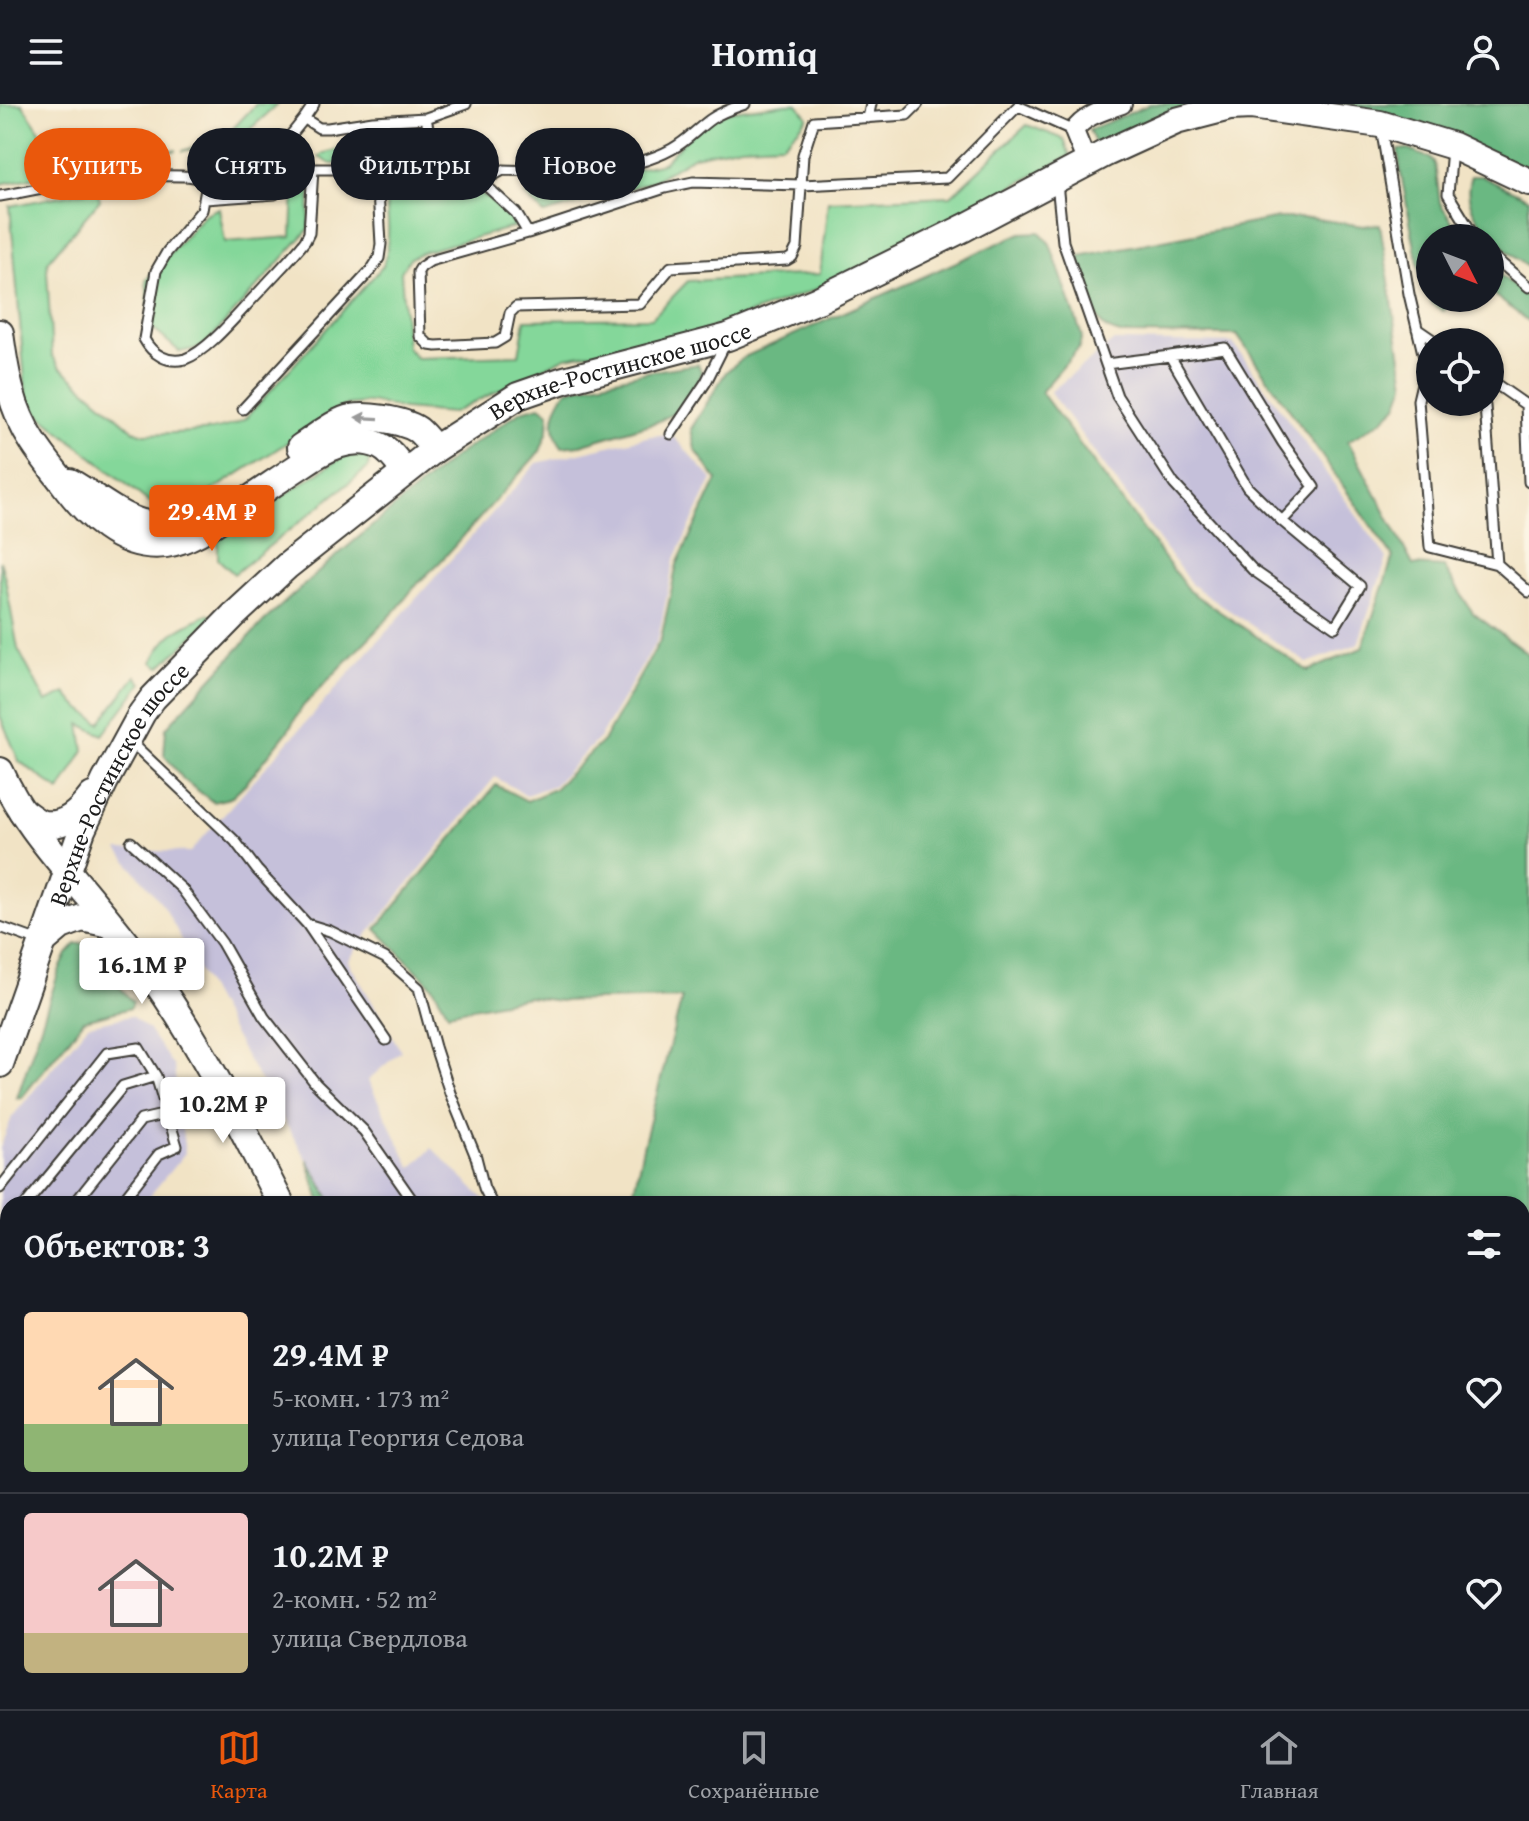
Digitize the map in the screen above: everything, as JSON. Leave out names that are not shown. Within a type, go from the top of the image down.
[{"type":"street","points":[[1087,163],[1074,131],[1088,118],[1122,104]]},
{"type":"street","name":"Верхне-Ростинское шоссе","points":[[0,1064],[82,830],[127,738],[153,698],[287,566],[435,449],[518,396],[728,337],[818,300],[1176,121],[1230,107],[1251,106],[1380,124],[1453,146],[1529,182]]},
{"type":"street","points":[[0,335],[3,374],[31,439],[78,504],[106,528],[127,539],[152,544],[178,541],[207,527],[312,458],[342,443],[356,441],[380,446],[395,458],[405,472]]},
{"type":"street","points":[[58,476],[138,523],[157,525],[178,522],[198,513],[342,421],[352,418],[373,417],[408,425],[435,449]]},
{"type":"street","points":[[0,771],[43,842],[152,976],[209,1064],[277,1196]]},
{"type":"street","points":[[22,811],[42,824],[65,822],[84,806],[105,781]]},
{"type":"street","points":[[42,942],[61,926],[82,918],[110,924]]},
{"type":"lane","points":[[297,128],[314,104]]},
{"type":"lane","points":[[305,119],[319,128],[328,128],[426,118],[466,104]]},
{"type":"lane","points":[[499,172],[620,167],[673,149],[709,120],[745,104]]},
{"type":"lane","points":[[868,118],[871,104]]},
{"type":"lane","points":[[918,104],[907,115],[814,121],[803,155],[802,185],[797,247],[787,260],[671,267],[640,304],[516,307],[510,313],[505,337],[499,342],[436,346],[424,341],[419,330],[418,277],[421,267],[430,261],[693,182],[802,185],[947,178],[1019,105],[1074,131]]},
{"type":"lane","points":[[426,118],[428,128]]},
{"type":"lane","points":[[1380,124],[1417,328]]},
{"type":"lane","points":[[1453,146],[1448,194],[1466,224]]},
{"type":"lane","points":[[243,409],[379,258],[378,191],[373,176],[360,169],[315,169]]},
{"type":"lane","points":[[0,196],[110,177],[187,176]]},
{"type":"lane","points":[[1057,179],[1063,242],[1117,396],[1174,484],[1253,570],[1335,627],[1360,586],[1282,521],[1247,487],[1170,356]]},
{"type":"lane","points":[[499,198],[516,213],[528,233]]},
{"type":"lane","points":[[205,200],[198,217],[167,252],[153,281],[144,339],[148,348],[166,359],[188,358],[208,345],[301,247],[309,233],[311,200]]},
{"type":"lane","points":[[1504,266],[1529,287]]},
{"type":"lane","points":[[671,434],[706,382],[728,337]]},
{"type":"lane","points":[[1106,364],[1225,348],[1314,487],[1282,521]]},
{"type":"lane","points":[[1504,390],[1526,405],[1529,482]]},
{"type":"lane","points":[[1419,416],[1430,547],[1497,564],[1529,592]]},
{"type":"lane","points":[[1486,416],[1497,564]]},
{"type":"lane","points":[[127,738],[235,841],[307,924],[386,1040]]},
{"type":"lane","points":[[131,842],[182,889],[222,943],[264,1017],[316,1084],[364,1131],[409,1196]]},
{"type":"lane","points":[[307,924],[330,931],[385,958],[419,988],[450,1093],[488,1196]]},
{"type":"lane","points":[[0,927],[42,942]]},
{"type":"lane","points":[[0,1188],[107,1053],[139,1048],[156,1076],[177,1146],[159,1154],[126,1196]]},
{"type":"lane","points":[[33,1196],[123,1086],[156,1076]]},
{"type":"lane","points":[[80,1196],[141,1120],[167,1114]]},
{"type":"shaded area","points":[[1114,341],[1233,343],[1387,558],[1358,644],[1307,663],[1192,585],[1050,392]]},
{"type":"shaded area","points":[[671,434],[712,479],[674,561],[658,639],[600,737],[554,785],[526,795],[495,777],[348,961],[401,1051],[368,1080],[411,1168],[432,1148],[481,1196],[328,1196],[242,1050],[163,905],[118,850],[190,852],[537,463]]},
{"type":"shaded area","points":[[131,1016],[148,1029],[174,1067],[185,1153],[150,1196],[0,1196],[0,1148],[12,1117],[88,1025]]},
{"type":"green space","points":[[0,104],[22,104],[38,128],[24,128],[24,179],[0,184]]},
{"type":"green space","points":[[256,104],[278,104],[251,128],[233,128]]},
{"type":"green space","points":[[797,104],[808,117],[783,144],[741,146],[694,156],[645,183],[645,167],[663,163],[710,114]]},
{"type":"green space","points":[[1151,104],[1202,104],[1096,145],[1089,130]]},
{"type":"green space","points":[[1311,104],[1529,104],[1529,168]]},
{"type":"green space","points":[[1027,125],[1064,139],[1070,156],[825,286],[695,334],[566,357],[453,413],[403,409],[373,402],[346,405],[199,499],[155,507],[27,405],[10,206],[41,200],[100,200],[48,261],[52,355],[59,366],[133,430],[144,434],[196,432],[222,428],[245,419],[383,266],[388,241],[386,200],[490,200],[521,225],[410,258],[401,272],[407,347],[416,358],[519,355],[525,320],[652,318],[688,281],[820,274],[828,201],[951,196]]},
{"type":"green space","points":[[1406,149],[1430,158],[1435,164],[1440,203],[1454,224],[1416,224],[1416,253],[1400,169],[1398,150]]},
{"type":"green space","points":[[331,151],[331,164],[319,157]]},
{"type":"green space","points":[[1471,176],[1481,176],[1529,199],[1529,268],[1504,248],[1504,224],[1481,224],[1470,204],[1468,190]]},
{"type":"green space","points":[[294,200],[310,200],[309,229],[203,347],[180,352],[151,327],[146,280],[205,214],[219,208],[225,242],[292,237]]},
{"type":"green space","points":[[530,200],[590,200],[544,214]]},
{"type":"green space","points":[[1279,218],[1311,218],[1363,226],[1380,224],[1405,384],[1397,406],[1381,421],[1348,441],[1413,565],[1444,567],[1473,613],[1529,655],[1529,1196],[633,1196],[682,998],[560,1001],[528,997],[448,1013],[433,987],[376,929],[496,785],[527,801],[554,789],[604,740],[661,639],[677,564],[717,480],[695,449],[691,429],[726,372],[744,357],[1021,233],[1040,232],[1050,244],[1082,336],[1079,348],[1041,392],[1189,591],[1308,671],[1362,648],[1393,557],[1237,335],[1121,334],[1109,330],[1095,312],[1079,256]]},
{"type":"green space","points":[[1504,278],[1529,298],[1529,322],[1504,303]]},
{"type":"green space","points":[[698,364],[702,373],[696,388],[678,411],[657,422],[580,445],[562,447],[555,432],[554,418],[567,390]]},
{"type":"green space","points":[[540,406],[549,413],[548,430],[540,451],[397,609],[303,706],[288,731],[247,782],[230,798],[213,802],[184,780],[164,755],[166,728],[264,621],[453,458],[521,411]]},
{"type":"green space","points":[[370,455],[368,468],[234,574],[218,559],[218,538],[344,456]]},
{"type":"green space","points":[[0,561],[18,649],[46,702],[66,693],[100,723],[136,676],[142,683],[103,735],[80,724],[84,750],[60,791],[19,761],[0,716]]},
{"type":"green space","points":[[208,614],[214,617],[160,667],[152,662],[175,632]]},
{"type":"green space","points":[[89,943],[103,956],[115,981],[133,1002],[131,1008],[84,1020],[22,1097],[17,1098],[59,971],[76,944]]},
{"type":"green space","points":[[307,1159],[328,1196],[319,1196]]}]
